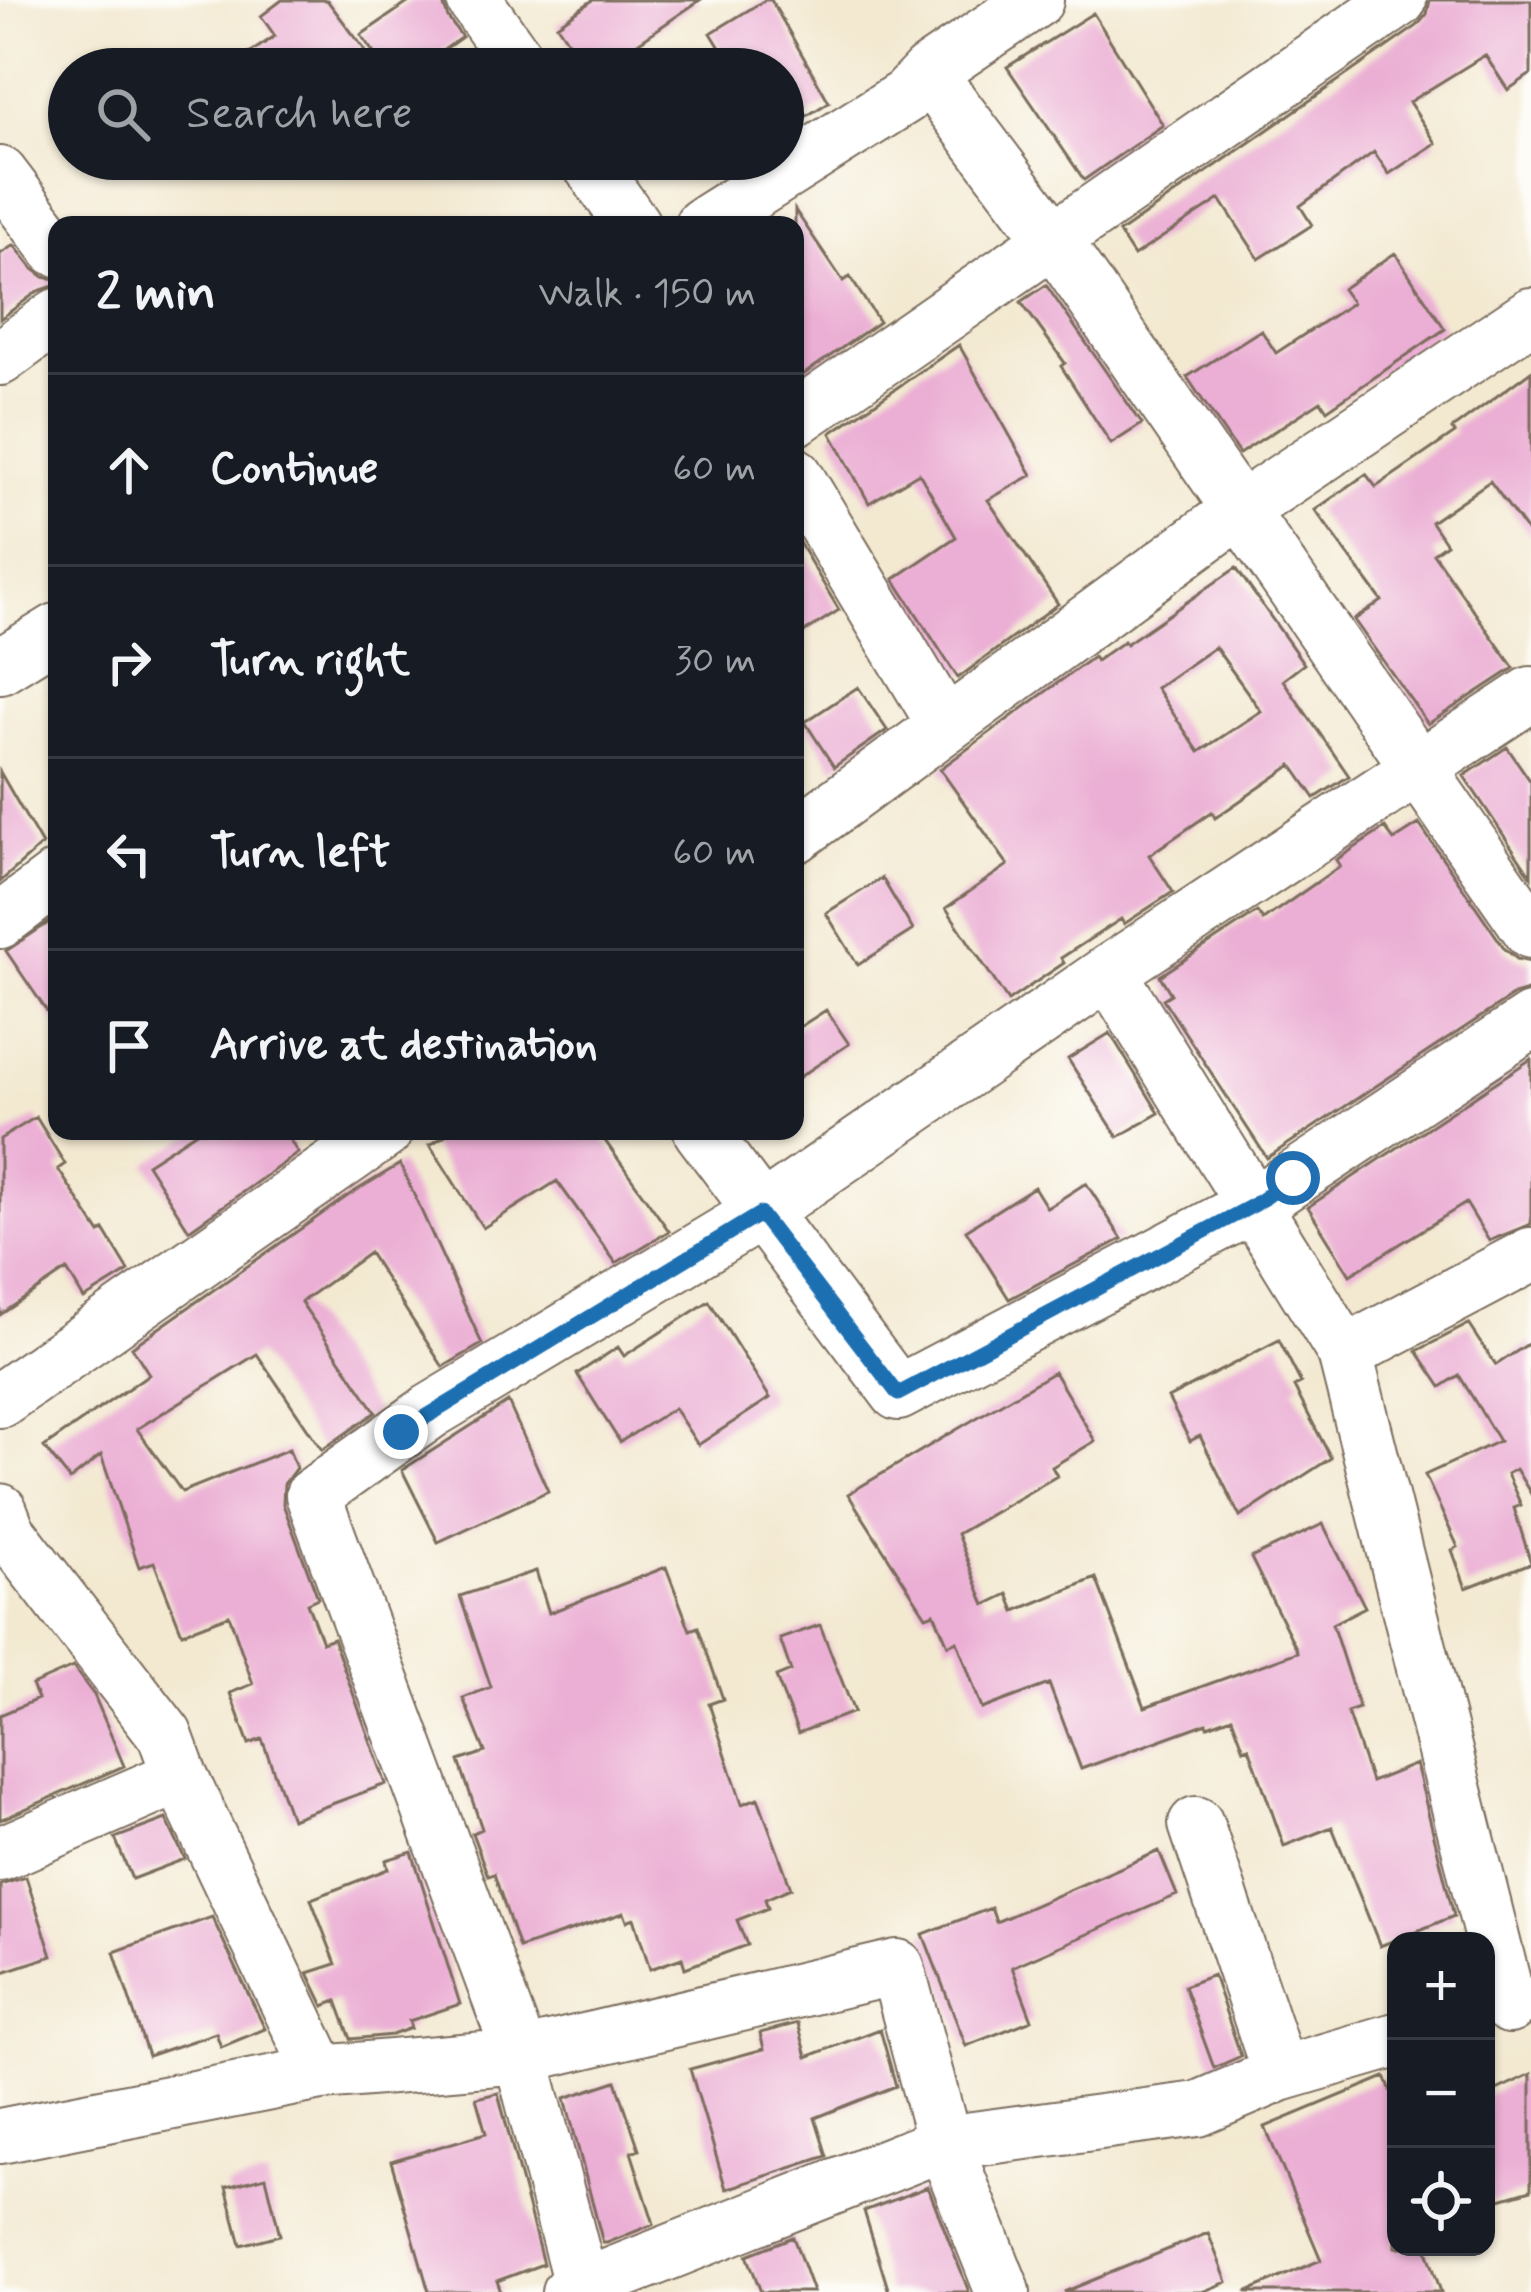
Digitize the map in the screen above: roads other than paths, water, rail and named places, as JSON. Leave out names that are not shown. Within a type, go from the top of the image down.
[{"type":"street","points":[[474,0],[508,48]]},
{"type":"street","points":[[804,160],[906,96],[928,73],[1036,0]]},
{"type":"street","points":[[804,413],[1399,0]]},
{"type":"street","points":[[928,73],[1052,238],[1531,931]]},
{"type":"street","points":[[0,173],[48,237]]},
{"type":"street","points":[[601,180],[627,216]]},
{"type":"street","points":[[716,216],[773,180]]},
{"type":"street","points":[[804,829],[1240,510],[1531,315]]},
{"type":"street","points":[[0,358],[48,323]]},
{"type":"street","points":[[804,490],[945,725]]},
{"type":"street","points":[[0,666],[48,637]]},
{"type":"street","points":[[1387,2043],[1280,2074],[1198,2109],[944,2144],[578,2290],[521,2056],[313,1495],[430,1411],[760,1214],[1109,971],[1531,694]]},
{"type":"street","points":[[0,921],[48,885]]},
{"type":"street","points":[[1109,971],[1345,1353],[1509,2007]]},
{"type":"street","points":[[707,1140],[898,1394],[1254,1205],[1531,1021]]},
{"type":"street","points":[[0,1400],[372,1140]]},
{"type":"street","points":[[1345,1353],[1531,1255]]},
{"type":"street","points":[[3,1526],[165,1735],[321,2073]]},
{"type":"street","points":[[0,1854],[180,1776]]},
{"type":"street","points":[[1196,1824],[1280,2074]]},
{"type":"street","points":[[0,2136],[321,2073],[521,2056],[897,1967],[944,2144],[1003,2292]]}]
